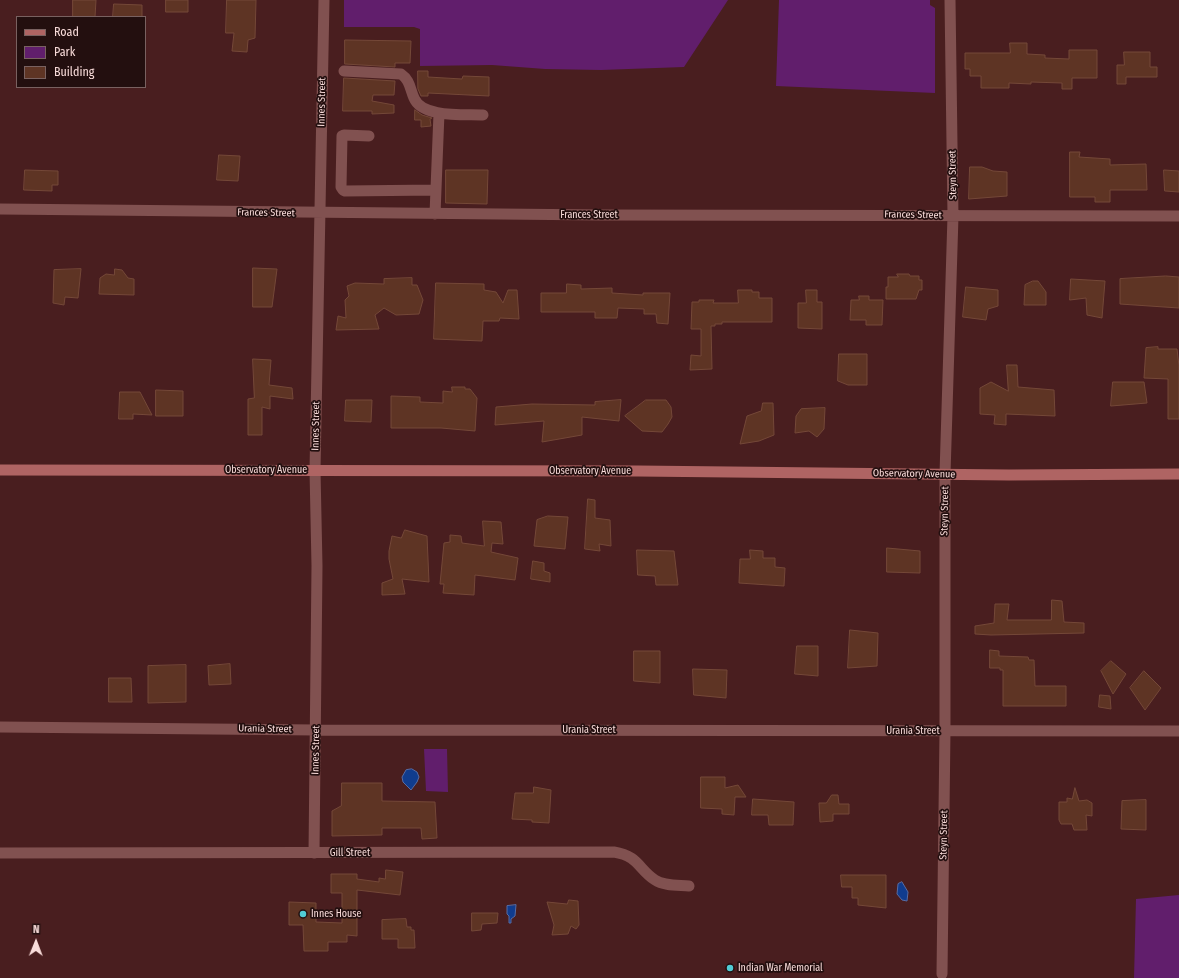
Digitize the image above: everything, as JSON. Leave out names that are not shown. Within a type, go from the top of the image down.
[{"type":"main road","name":"Observatory Avenue","points":[[0,470],[315,470],[1008,475],[1179,474]]},
{"type":"street","name":"Innes Street","points":[[314,853],[317,566],[315,470],[324,0]]},
{"type":"street","name":"Steyn Street","points":[[942,974],[945,731],[945,474],[953,216],[950,0]]},
{"type":"street","points":[[344,71],[401,74],[407,78],[414,99],[423,109],[439,113],[483,115]]},
{"type":"street","points":[[435,214],[439,113]]},
{"type":"street","points":[[369,136],[342,136],[341,180],[343,190],[345,192],[436,190]]},
{"type":"street","name":"Frances Street","points":[[0,210],[435,214],[1179,216]]},
{"type":"street","name":"Urania Street","points":[[0,726],[316,730],[1179,731]]},
{"type":"street","name":"Gill Street","points":[[0,853],[614,852],[625,854],[633,859],[654,879],[670,884],[689,886]]},
{"type":"green space","points":[[344,0],[728,0],[684,67],[601,70],[545,69],[492,65],[420,66],[420,29],[414,27],[344,27]]},
{"type":"green space","points":[[779,0],[930,0],[930,5],[935,8],[935,93],[776,86]]},
{"type":"green space","points":[[424,749],[447,749],[448,792],[426,791]]},
{"type":"green space","points":[[1179,895],[1179,978],[1134,978],[1136,899]]},
{"type":"water","points":[[412,769],[417,772],[419,777],[411,790],[403,782],[402,777],[406,770]]},
{"type":"water","points":[[902,882],[908,892],[907,901],[902,900],[897,894],[898,884]]},
{"type":"water","points":[[516,905],[515,916],[511,919],[511,923],[509,923],[507,906]]},
{"type":"building","points":[[73,0],[96,0],[95,16],[73,16]]},
{"type":"building","points":[[166,0],[188,0],[188,12],[166,12]]},
{"type":"building","points":[[227,0],[256,0],[255,38],[248,40],[247,52],[232,51],[234,33],[226,33]]},
{"type":"building","points":[[114,4],[142,5],[142,16],[113,16]]},
{"type":"building","points":[[345,40],[411,41],[410,63],[395,63],[395,67],[345,64]]},
{"type":"building","points":[[1010,43],[1027,43],[1027,54],[1045,55],[1045,58],[1069,59],[1069,50],[1097,50],[1097,78],[1072,78],[1072,89],[1062,89],[1062,83],[1031,82],[1031,84],[1009,83],[1009,88],[981,88],[981,76],[970,76],[970,69],[965,69],[965,53],[1010,53]]},
{"type":"building","points":[[1124,52],[1150,52],[1150,67],[1157,67],[1157,77],[1126,77],[1126,84],[1117,84],[1117,65],[1124,65]]},
{"type":"building","points":[[418,71],[428,71],[428,77],[462,79],[463,76],[489,77],[489,96],[428,93],[428,96],[421,96],[418,89]]},
{"type":"building","points":[[344,78],[395,81],[394,95],[373,95],[372,101],[394,105],[394,113],[372,114],[372,111],[343,111]]},
{"type":"building","points":[[415,110],[422,115],[432,118],[430,119],[431,126],[421,127],[421,120],[415,120]]},
{"type":"building","points":[[1070,152],[1080,152],[1079,157],[1110,159],[1110,165],[1146,164],[1147,190],[1110,190],[1110,202],[1095,202],[1095,197],[1070,197]]},
{"type":"building","points":[[219,155],[240,156],[238,181],[217,180]]},
{"type":"building","points":[[970,167],[982,167],[993,171],[1007,172],[1007,196],[969,199]]},
{"type":"building","points":[[25,170],[58,171],[58,185],[52,185],[52,191],[24,190]]},
{"type":"building","points":[[446,170],[488,170],[487,204],[446,203]]},
{"type":"building","points":[[1164,170],[1179,171],[1179,192],[1165,191]]},
{"type":"building","points":[[253,268],[277,269],[272,307],[253,307]]},
{"type":"building","points":[[81,269],[78,298],[65,297],[64,305],[53,303],[54,270]]},
{"type":"building","points":[[115,269],[122,270],[128,278],[134,279],[134,295],[99,294],[100,278],[106,274],[114,275]]},
{"type":"building","points":[[897,274],[919,276],[919,280],[922,280],[922,290],[919,290],[916,299],[886,299],[888,277],[898,277]]},
{"type":"building","points":[[1166,276],[1179,277],[1179,308],[1120,304],[1120,279]]},
{"type":"building","points":[[412,278],[412,285],[417,285],[423,300],[419,314],[396,315],[384,308],[375,315],[379,329],[336,330],[338,316],[346,318],[345,300],[349,296],[347,286],[355,283],[384,284],[384,279]]},
{"type":"building","points":[[1071,279],[1105,281],[1102,318],[1087,315],[1086,298],[1070,300]]},
{"type":"building","points":[[1033,281],[1038,281],[1046,292],[1046,305],[1024,305],[1025,285]]},
{"type":"building","points":[[436,283],[484,284],[484,290],[496,292],[503,303],[508,290],[517,290],[519,319],[500,318],[499,321],[483,321],[482,341],[434,339]]},
{"type":"building","points":[[567,284],[581,285],[581,289],[612,288],[612,293],[643,295],[643,293],[670,293],[668,324],[657,323],[656,314],[644,314],[644,309],[618,308],[617,318],[595,318],[595,312],[541,312],[541,293],[566,293]]},
{"type":"building","points":[[966,287],[998,290],[998,306],[988,309],[986,320],[963,317]]},
{"type":"building","points":[[738,290],[752,290],[752,292],[759,292],[759,298],[772,298],[772,322],[722,322],[722,324],[715,324],[715,326],[711,326],[712,369],[690,370],[691,355],[701,356],[701,329],[691,329],[692,302],[699,302],[699,300],[714,300],[713,303],[738,303]]},
{"type":"building","points":[[806,290],[817,290],[817,302],[822,302],[822,329],[798,328],[798,303],[806,303]]},
{"type":"building","points":[[859,296],[869,296],[869,300],[883,300],[882,325],[866,325],[866,320],[850,320],[851,300],[859,300]]},
{"type":"building","points":[[1158,347],[1158,349],[1177,349],[1179,366],[1179,419],[1168,419],[1168,379],[1144,378],[1146,348]]},
{"type":"building","points":[[839,354],[867,354],[867,385],[848,385],[838,381]]},
{"type":"building","points":[[253,359],[271,360],[269,385],[292,388],[293,399],[270,396],[270,409],[262,407],[262,435],[248,435],[248,399],[254,398]]},
{"type":"building","points":[[1007,365],[1017,365],[1018,387],[1054,390],[1055,416],[1006,414],[1006,425],[994,424],[995,415],[980,414],[980,388],[991,382],[1008,391]]},
{"type":"building","points":[[1113,382],[1144,382],[1147,403],[1111,406]]},
{"type":"building","points":[[452,387],[465,387],[465,389],[470,389],[477,398],[475,431],[441,428],[391,428],[391,396],[420,397],[420,402],[443,403],[443,391],[452,392]]},
{"type":"building","points":[[156,390],[183,391],[183,416],[156,416]]},
{"type":"building","points":[[120,392],[140,392],[152,415],[133,414],[133,419],[119,419]]},
{"type":"building","points":[[346,400],[372,400],[371,422],[345,421]]},
{"type":"building","points":[[621,400],[619,421],[582,417],[582,435],[542,442],[544,421],[495,425],[496,407],[532,404],[595,405],[595,402]]},
{"type":"building","points":[[646,400],[666,400],[671,407],[672,417],[662,432],[642,431],[625,416]]},
{"type":"building","points":[[763,403],[773,403],[774,435],[759,441],[740,444],[747,416],[761,411]]},
{"type":"building","points":[[825,408],[824,429],[817,437],[809,431],[795,433],[796,416],[801,409]]},
{"type":"building","points":[[588,499],[595,500],[595,518],[610,520],[611,546],[599,544],[600,551],[585,549]]},
{"type":"building","points":[[548,516],[568,517],[565,549],[534,546],[537,520]]},
{"type":"building","points":[[483,521],[501,522],[503,544],[492,543],[491,552],[518,558],[515,580],[475,575],[474,595],[443,593],[444,584],[440,584],[444,543],[450,542],[450,535],[461,536],[462,543],[484,546]]},
{"type":"building","points":[[405,530],[427,536],[429,582],[402,579],[405,594],[382,595],[382,583],[393,579],[389,559],[392,536],[401,538]]},
{"type":"building","points":[[887,548],[920,551],[920,573],[887,572]]},
{"type":"building","points":[[637,550],[674,551],[678,585],[656,585],[655,576],[638,575]]},
{"type":"building","points":[[750,550],[763,551],[763,558],[775,558],[775,567],[785,568],[784,586],[739,583],[740,559],[750,559]]},
{"type":"building","points":[[533,561],[544,563],[544,571],[550,573],[550,582],[531,579]]},
{"type":"building","points":[[1052,600],[1062,601],[1064,622],[1084,623],[1084,633],[975,634],[975,626],[994,623],[995,604],[1009,604],[1007,620],[1051,620]]},
{"type":"building","points":[[850,630],[878,633],[877,666],[848,668]]},
{"type":"building","points":[[797,646],[818,646],[818,676],[795,674]]},
{"type":"building","points":[[990,650],[999,651],[999,656],[1028,657],[1029,660],[1034,660],[1035,686],[1066,686],[1066,706],[1003,706],[1003,670],[1000,670],[1000,668],[990,668]]},
{"type":"building","points":[[634,651],[660,651],[660,683],[634,681]]},
{"type":"building","points":[[1111,661],[1126,674],[1113,694],[1101,671]]},
{"type":"building","points":[[230,664],[231,684],[209,685],[208,666]]},
{"type":"building","points":[[186,665],[186,702],[148,703],[148,666]]},
{"type":"building","points":[[693,669],[727,670],[726,698],[694,695]]},
{"type":"building","points":[[1144,671],[1161,688],[1145,710],[1130,688]]},
{"type":"building","points":[[109,678],[131,678],[132,702],[109,702]]},
{"type":"building","points":[[1100,695],[1110,696],[1111,709],[1099,707]]},
{"type":"building","points":[[701,777],[725,777],[725,788],[738,785],[746,797],[735,797],[734,815],[722,814],[722,809],[701,808]]},
{"type":"building","points":[[342,783],[382,783],[382,801],[435,802],[437,838],[422,839],[421,828],[382,828],[382,835],[332,836],[332,811],[341,806]]},
{"type":"building","points":[[534,787],[551,790],[549,823],[512,819],[515,793],[533,793]]},
{"type":"building","points":[[1075,788],[1079,801],[1087,800],[1092,803],[1092,816],[1086,815],[1087,830],[1074,830],[1072,824],[1061,824],[1059,820],[1059,802],[1067,802],[1067,798],[1072,799]]},
{"type":"building","points":[[832,795],[838,795],[839,804],[849,804],[849,814],[833,814],[833,821],[820,822],[819,803],[826,803]]},
{"type":"building","points":[[753,799],[794,802],[793,825],[769,825],[768,815],[752,815]]},
{"type":"building","points":[[1146,800],[1146,830],[1121,829],[1122,801]]},
{"type":"building","points":[[386,870],[403,872],[400,895],[357,890],[357,936],[347,935],[347,942],[328,942],[328,951],[304,951],[303,925],[289,925],[289,902],[316,903],[316,922],[342,923],[342,893],[331,893],[331,874],[357,874],[357,879],[379,882],[379,878],[385,879]]},
{"type":"building","points":[[841,875],[886,875],[886,908],[858,905],[858,898],[852,898],[852,887],[842,887]]},
{"type":"building","points":[[569,900],[578,901],[579,925],[576,929],[571,926],[568,934],[552,935],[554,925],[547,902],[567,904]]},
{"type":"building","points":[[472,913],[498,913],[497,923],[482,924],[481,930],[472,931]]},
{"type":"building","points":[[406,919],[407,927],[411,927],[411,930],[414,930],[415,948],[398,948],[398,939],[382,939],[382,920]]},
{"type":"place","name":"Innes House","points":[[303,914]]},
{"type":"place","name":"Indian War Memorial","points":[[730,968]]}]
